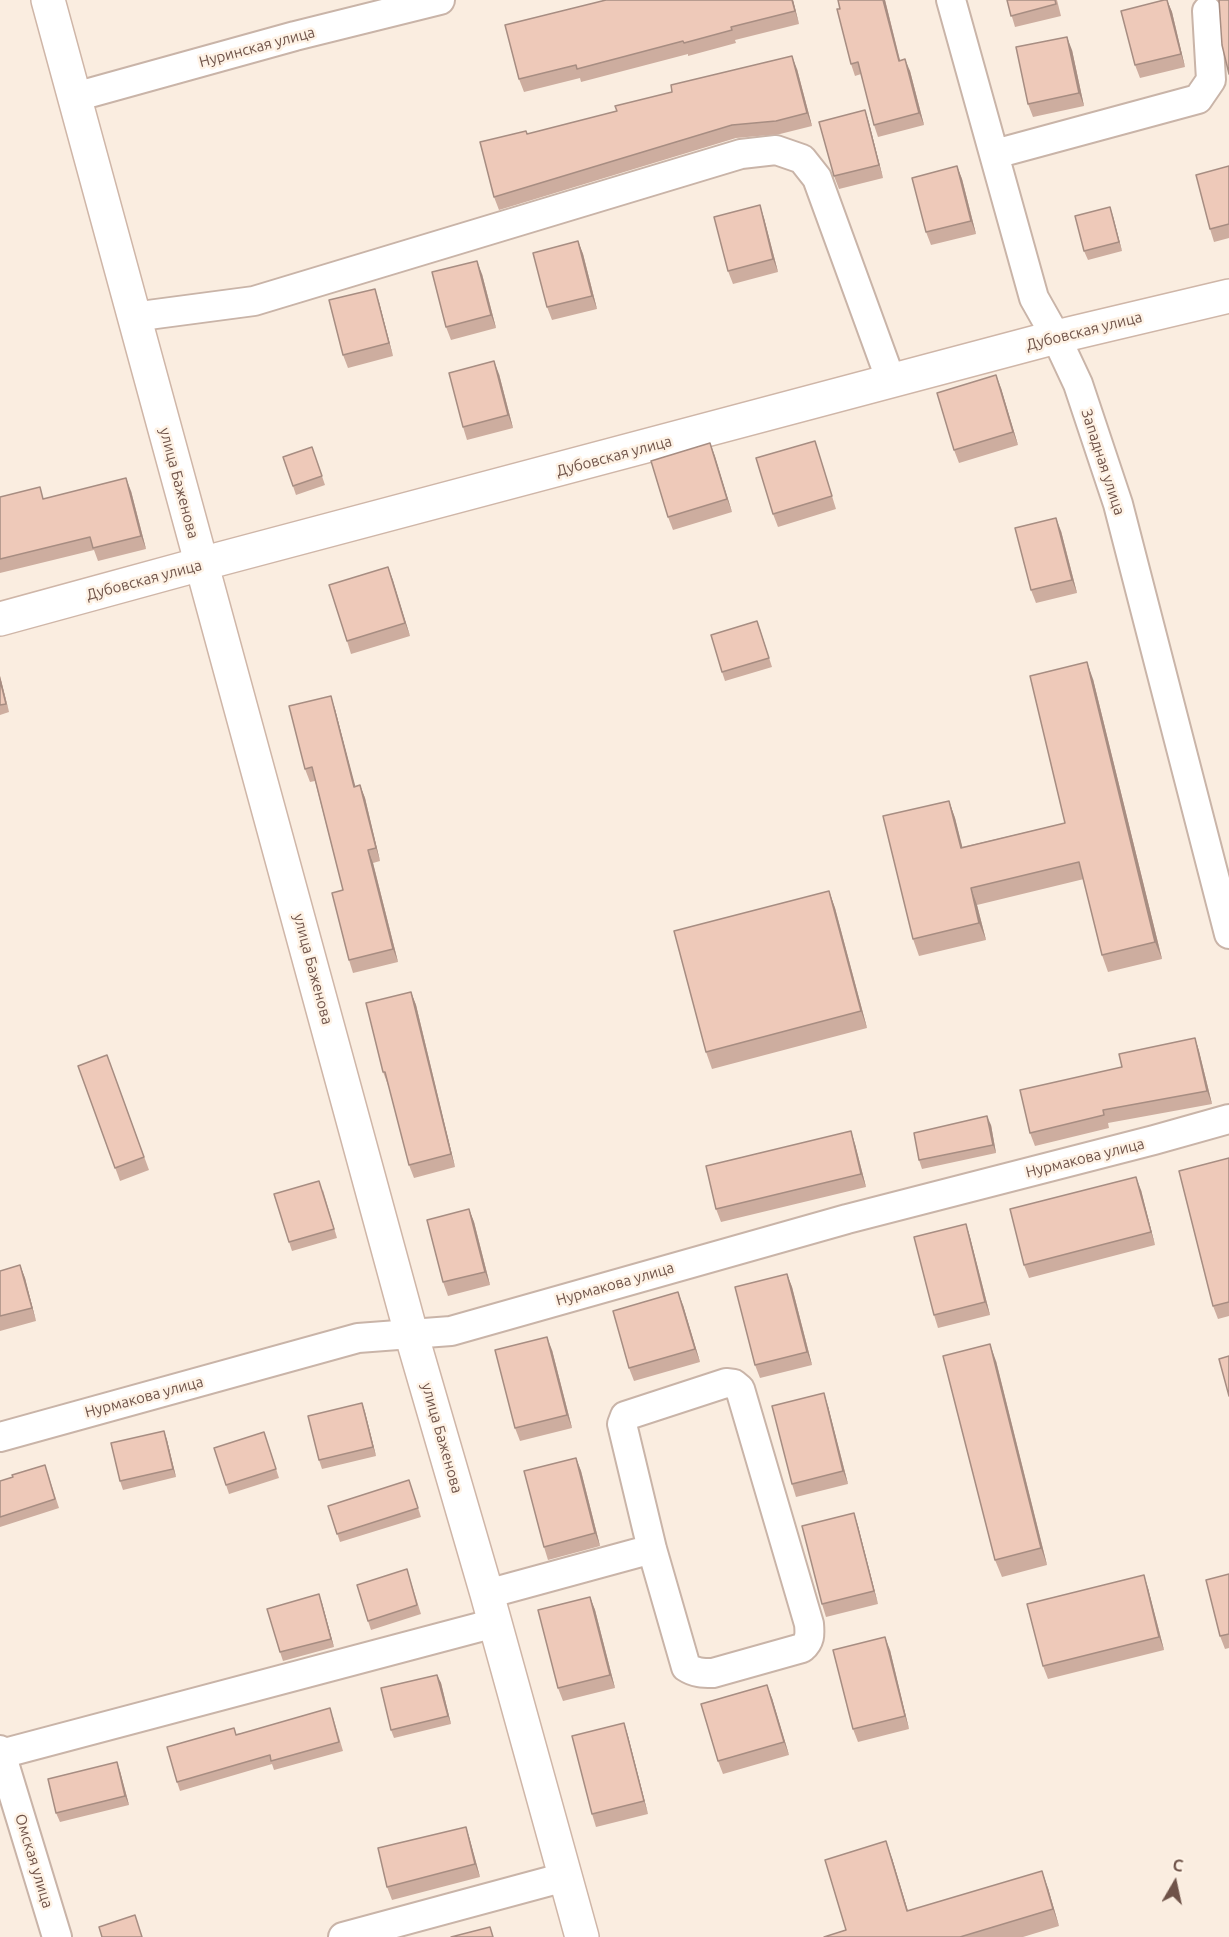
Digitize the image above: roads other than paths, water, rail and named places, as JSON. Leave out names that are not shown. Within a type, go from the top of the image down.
[{"type":"main road","name":"улица Баженова","points":[[48,0],[411,1333],[491,1608],[582,1937]]},
{"type":"main road","name":"Дубовская улица","points":[[0,619],[1056,337],[1229,296]]},
{"type":"street","name":"Западная улица","points":[[951,0],[1034,298],[1056,337],[1078,384],[1118,504],[1229,934]]},
{"type":"street","name":"Нуринская улица","points":[[75,97],[423,2]]},
{"type":"street","points":[[995,154],[1198,99],[1211,80],[1207,11]]},
{"type":"street","points":[[133,317],[254,301],[741,154],[776,150],[802,159],[817,178],[891,381]]},
{"type":"street","name":"Нурмакова улица","points":[[0,1437],[358,1338],[451,1331],[847,1219],[1229,1119]]},
{"type":"street","points":[[726,1383],[734,1384],[740,1389],[742,1395],[806,1613],[809,1624],[808,1642],[802,1648],[713,1673],[693,1672],[686,1667],[652,1550],[622,1420],[625,1416],[726,1383]]},
{"type":"street","points":[[0,1752],[491,1608],[652,1550]]},
{"type":"street","name":"Омская улица","points":[[0,1752],[57,1937]]},
{"type":"street","points":[[343,1937],[565,1877]]}]
